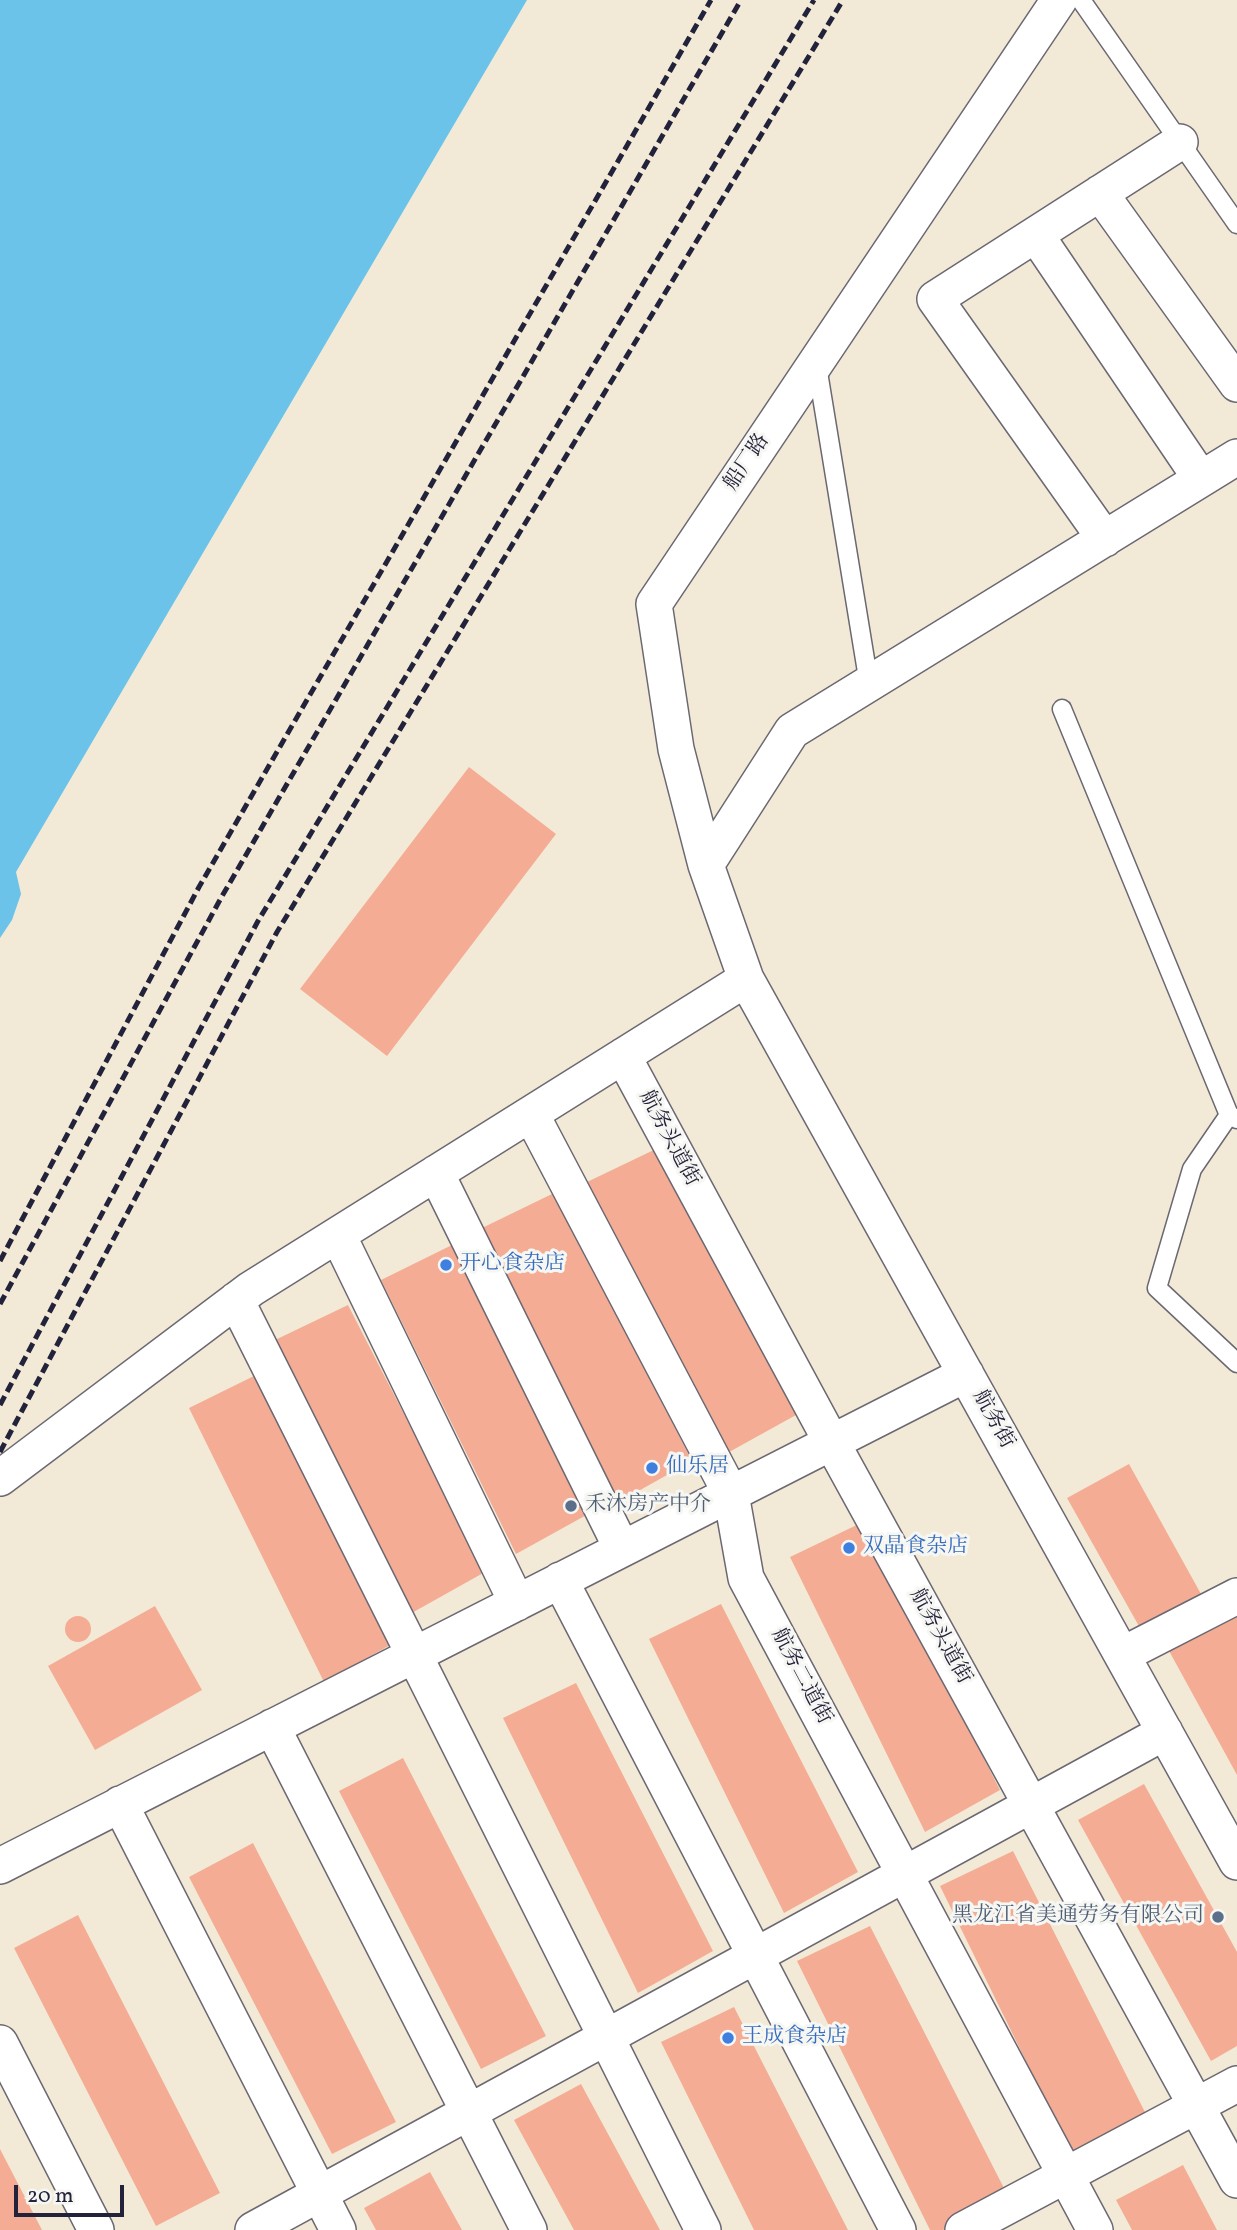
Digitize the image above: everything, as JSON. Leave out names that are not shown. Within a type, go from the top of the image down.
[{"type":"street","name":"船厂路","points":[[746,979],[706,865],[677,749],[654,604],[1059,0]]},
{"type":"street","points":[[1105,539],[935,299],[1180,142]]},
{"type":"street","points":[[1100,193],[1237,384]]},
{"type":"street","points":[[1036,235],[1201,479]]},
{"type":"street","points":[[706,865],[792,732],[1237,457]]},
{"type":"street","points":[[0,1478],[236,1300],[746,979]]},
{"type":"street","name":"航务街","points":[[746,979],[1237,1862]]},
{"type":"street","name":"航务头道街","points":[[623,1056],[832,1443],[1237,2180]]},
{"type":"street","name":"航务二道街","points":[[531,1114],[731,1494],[746,1578],[1095,2230]]},
{"type":"street","points":[[436,1173],[622,1549]]},
{"type":"street","points":[[338,1235],[517,1603]]},
{"type":"street","points":[[236,1300],[703,2230]]},
{"type":"street","points":[[0,1866],[966,1374]]},
{"type":"street","points":[[561,1580],[898,2230]]},
{"type":"street","points":[[1122,1655],[1237,1596]]},
{"type":"street","points":[[272,1727],[529,2230]]},
{"type":"street","points":[[253,2230],[1165,1732]]},
{"type":"street","points":[[120,1804],[338,2230]]},
{"type":"street","points":[[0,2043],[96,2230]]},
{"type":"street","points":[[963,2230],[1237,2084]]},
{"type":"lane","points":[[1081,0],[1237,224]]},
{"type":"lane","points":[[816,362],[869,684]]},
{"type":"lane","points":[[1062,709],[1233,1117],[1192,1169],[1157,1288],[1237,1363]]},
{"type":"water","points":[[0,0],[527,0],[16,872],[21,894],[12,920],[0,938]]},
{"type":"building","points":[[469,767],[556,834],[387,1056],[300,989]]},
{"type":"building","points":[[660,1147],[796,1415],[722,1456],[587,1182]]},
{"type":"building","points":[[554,1193],[692,1461],[617,1503],[482,1228]]},
{"type":"building","points":[[454,1244],[590,1513],[516,1554],[381,1280]]},
{"type":"building","points":[[348,1305],[485,1572],[410,1614],[275,1340]]},
{"type":"building","points":[[262,1372],[399,1640],[324,1682],[189,1408]]},
{"type":"building","points":[[1129,1464],[1201,1594],[1140,1628],[1067,1498]]},
{"type":"building","points":[[863,1522],[1000,1790],[925,1832],[790,1557]]},
{"type":"building","points":[[721,1604],[858,1872],[784,1913],[649,1639]]},
{"type":"building","points":[[155,1606],[202,1690],[95,1750],[48,1666]]},
{"type":"building","points":[[1234,1613],[1237,1617],[1237,1775],[1168,1649]]},
{"type":"building","points":[[78,1616],[87,1620],[91,1629],[87,1638],[78,1642],[69,1638],[65,1629],[69,1620]]},
{"type":"building","points":[[576,1683],[713,1951],[638,1993],[503,1718]]},
{"type":"building","points":[[403,1758],[546,2036],[481,2069],[339,1791]]},
{"type":"building","points":[[1144,1784],[1237,1952],[1237,2046],[1211,2061],[1078,1820]]},
{"type":"building","points":[[253,1843],[396,2122],[332,2154],[189,1877]]},
{"type":"building","points":[[1013,1851],[1149,2120],[1075,2161],[940,1886]]},
{"type":"building","points":[[78,1915],[220,2193],[156,2226],[14,1948]]},
{"type":"building","points":[[870,1926],[1007,2194],[943,2230],[930,2230],[797,1961]]},
{"type":"building","points":[[734,2007],[848,2230],[754,2230],[661,2042]]},
{"type":"building","points":[[581,2084],[660,2230],[574,2230],[514,2120]]},
{"type":"building","points":[[0,2149],[42,2230],[0,2230]]},
{"type":"building","points":[[1183,2165],[1217,2230],[1132,2230],[1116,2200]]},
{"type":"building","points":[[430,2172],[462,2230],[376,2230],[364,2208]]},
{"type":"railway","points":[[0,1261],[199,887],[711,0]]},
{"type":"railway","points":[[0,1304],[221,898],[741,0]]},
{"type":"railway","points":[[0,1405],[258,921],[814,0]]},
{"type":"railway","points":[[0,1452],[277,932],[843,0]]},
{"type":"place","name":"开心食杂店","points":[[446,1265]]},
{"type":"place","name":"仙乐居","points":[[652,1468]]},
{"type":"place","name":"禾沐房产中介","points":[[571,1506]]},
{"type":"place","name":"双晶食杂店","points":[[849,1548]]},
{"type":"place","name":"黑龙江省美通劳务有限公司","points":[[1218,1917]]},
{"type":"place","name":"王成食杂店","points":[[728,2038]]}]
